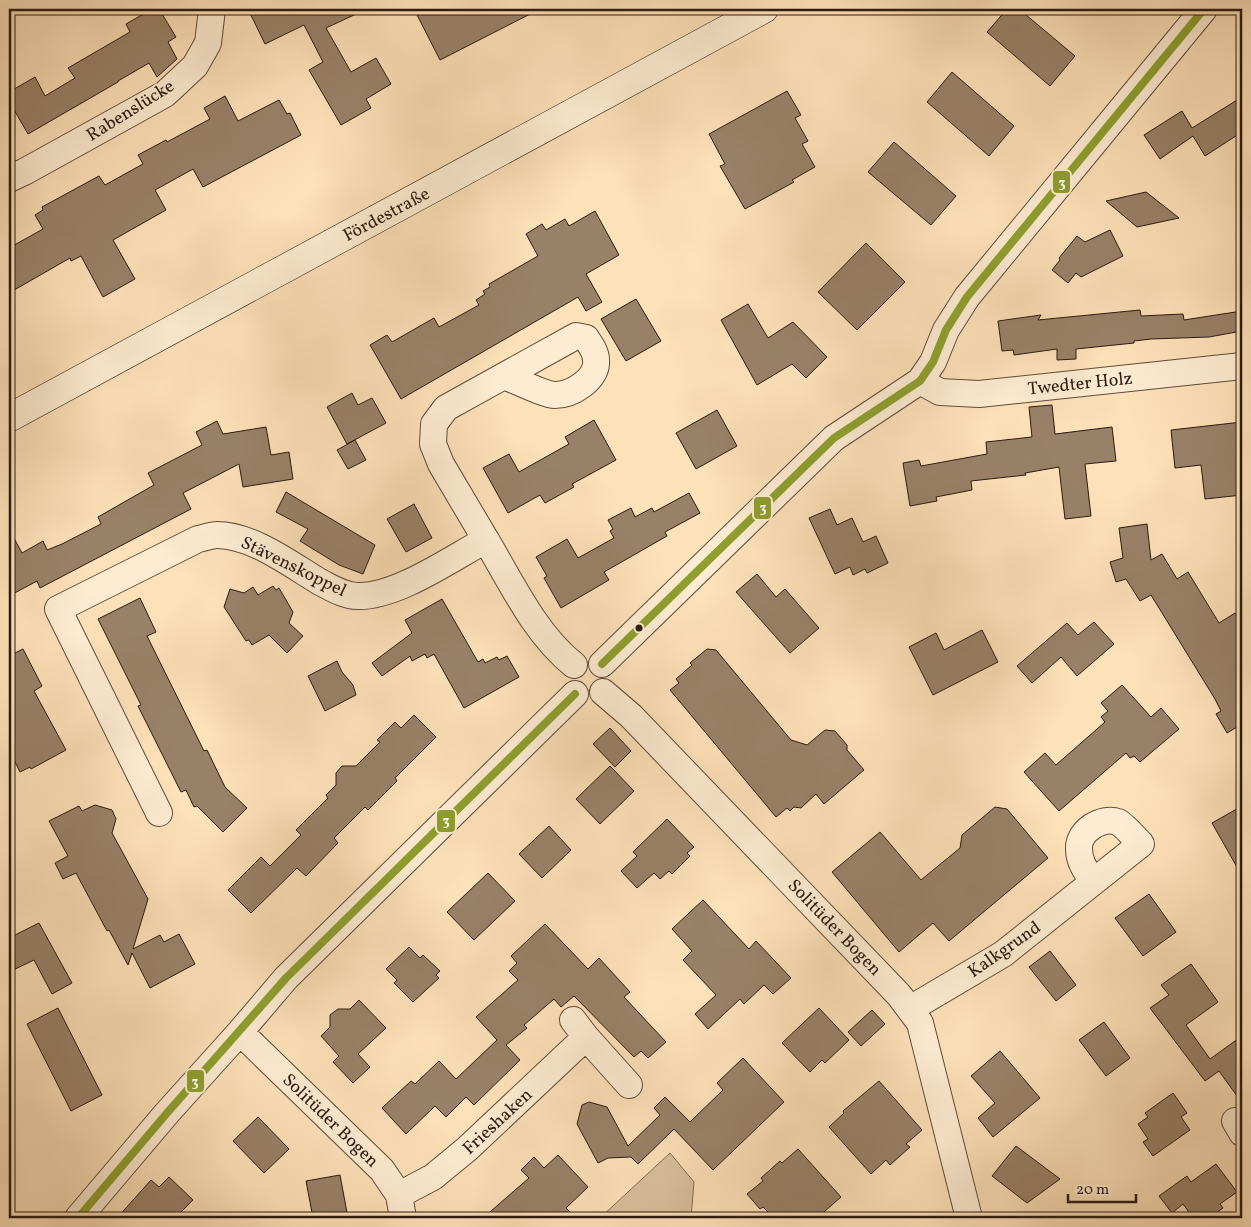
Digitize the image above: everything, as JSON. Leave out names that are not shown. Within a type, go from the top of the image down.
[{"type":"main road","name":"Fördestraße","points":[[9,418],[764,9]]},
{"type":"street","name":"Rabenslücke","points":[[9,179],[165,94],[195,66],[208,43],[212,9]]},
{"type":"street","points":[[602,664],[834,438],[920,381],[933,362],[946,330],[967,297],[1204,9]]},
{"type":"street","name":"Twedter Holz","points":[[920,381],[940,392],[979,394],[1242,366]]},
{"type":"street","points":[[504,376],[446,408],[434,424],[433,444],[441,464],[542,633],[557,652],[574,665]]},
{"type":"street","name":"Stävenskoppel","points":[[158,813],[58,609],[198,539],[215,535],[234,537],[258,546],[337,592],[357,596],[375,595],[397,589],[486,540]]},
{"type":"street","points":[[588,659],[596,660],[602,664],[607,670],[609,678],[603,692],[597,697],[589,699],[575,694],[568,680],[574,665],[588,659]]},
{"type":"street","name":"Solitüder Bogen","points":[[603,692],[631,716],[892,988],[920,1022],[969,1218]]},
{"type":"street","points":[[78,1218],[166,1113],[286,978],[575,694]]},
{"type":"street","name":"Kalkgrund","points":[[910,1009],[1003,954],[1093,881]]},
{"type":"street","name":"Frieshaken","points":[[401,1206],[467,1149],[580,1029],[629,1085]]},
{"type":"street","name":"Solitüder Bogen","points":[[240,1032],[382,1170],[401,1206]]},
{"type":"shaded area","points":[[670,1153],[694,1182],[691,1218],[600,1218]]},
{"type":"building","points":[[152,9],[159,9],[176,37],[168,42],[177,59],[157,77],[149,63],[28,134],[9,101],[9,92],[35,77],[45,96],[75,78],[68,68],[130,32],[126,24]]},
{"type":"building","points":[[248,9],[367,9],[326,28],[351,72],[376,58],[391,84],[366,99],[371,108],[341,125],[309,70],[323,62],[304,25],[265,44]]},
{"type":"building","points":[[414,9],[540,9],[440,60]]},
{"type":"building","points":[[1007,9],[1019,9],[1075,56],[1050,86],[987,32]]},
{"type":"building","points":[[952,72],[1014,126],[989,156],[927,102]]},
{"type":"building","points":[[787,91],[801,115],[795,118],[808,141],[802,144],[815,167],[792,180],[794,182],[745,209],[720,166],[725,164],[709,134]]},
{"type":"building","points":[[225,96],[238,121],[279,100],[287,114],[290,113],[301,135],[203,187],[193,169],[155,190],[166,210],[113,240],[135,279],[103,297],[81,256],[71,261],[70,258],[9,293],[9,248],[43,229],[35,215],[43,210],[42,207],[99,176],[105,185],[143,164],[138,155],[210,119],[204,108]]},
{"type":"building","points":[[1242,97],[1242,132],[1205,156],[1193,136],[1160,159],[1144,135],[1182,111],[1192,128]]},
{"type":"building","points":[[894,142],[956,196],[931,225],[868,172]]},
{"type":"building","points":[[1146,192],[1179,218],[1137,227],[1106,201]]},
{"type":"building","points":[[595,211],[619,255],[586,274],[602,302],[586,311],[578,297],[401,399],[370,345],[387,335],[392,342],[434,318],[439,327],[479,305],[476,300],[485,294],[483,291],[490,287],[489,284],[538,256],[526,234],[542,224],[546,230],[565,219],[569,226]]},
{"type":"building","points":[[1110,230],[1123,256],[1081,277],[1076,273],[1068,283],[1052,270],[1077,236],[1085,242]]},
{"type":"building","points":[[866,243],[905,282],[857,330],[818,292]]},
{"type":"building","points":[[636,299],[661,341],[626,361],[601,319]]},
{"type":"building","points":[[748,304],[768,338],[793,322],[827,357],[806,378],[792,364],[757,385],[721,320]]},
{"type":"building","points":[[1140,310],[1141,316],[1183,314],[1184,320],[1242,311],[1242,331],[1209,337],[1151,339],[1134,341],[1134,343],[1076,349],[1076,359],[1057,360],[1057,349],[1014,355],[1013,350],[1002,351],[998,321],[1041,315],[1038,320]]},
{"type":"building","points":[[352,393],[358,405],[372,398],[386,423],[347,444],[327,407]]},
{"type":"building","points":[[1052,405],[1055,434],[1112,427],[1116,461],[1085,464],[1091,516],[1065,519],[1059,467],[1025,473],[1026,475],[971,481],[972,490],[936,497],[937,501],[910,506],[903,463],[919,460],[921,466],[987,454],[986,442],[1032,437],[1029,407]]},
{"type":"building","points":[[717,410],[737,446],[696,469],[676,433]]},
{"type":"building","points":[[594,420],[616,460],[572,484],[574,487],[545,503],[540,495],[508,513],[483,468],[509,454],[519,472],[569,444],[565,437]]},
{"type":"building","points":[[217,421],[223,434],[266,427],[271,455],[289,452],[293,479],[243,487],[239,464],[183,493],[191,509],[40,588],[37,581],[9,596],[9,529],[22,553],[43,541],[47,550],[101,524],[98,517],[154,485],[148,473],[202,445],[196,432]]},
{"type":"building","points":[[1242,422],[1242,495],[1205,499],[1201,465],[1175,468],[1171,430]]},
{"type":"building","points":[[355,440],[366,460],[348,469],[337,450]]},
{"type":"building","points":[[286,492],[375,545],[363,574],[339,565],[300,541],[308,529],[276,512]]},
{"type":"building","points":[[689,493],[700,513],[665,532],[667,536],[604,572],[609,580],[561,608],[544,578],[547,576],[536,557],[567,539],[578,558],[614,538],[610,531],[613,529],[608,520],[631,508],[635,517],[652,508],[654,512]]},
{"type":"building","points":[[414,504],[432,538],[406,552],[387,519]]},
{"type":"building","points":[[830,509],[837,525],[852,518],[863,542],[876,536],[888,563],[867,573],[865,569],[853,575],[850,567],[835,574],[809,518]]},
{"type":"building","points":[[1147,524],[1151,560],[1162,554],[1177,579],[1188,572],[1219,623],[1235,613],[1242,624],[1242,724],[1227,733],[1216,714],[1221,711],[1215,699],[1151,595],[1140,601],[1126,579],[1116,582],[1110,562],[1123,558],[1119,528]]},
{"type":"building","points":[[757,574],[776,597],[785,589],[819,628],[790,653],[736,592]]},
{"type":"building","points":[[273,586],[276,590],[279,588],[293,612],[289,623],[303,636],[287,653],[269,635],[252,645],[249,640],[246,641],[224,607],[230,589],[244,593],[253,587],[258,595]]},
{"type":"building","points":[[140,598],[156,632],[147,636],[204,751],[207,750],[225,787],[247,808],[223,832],[197,806],[194,807],[186,790],[181,792],[138,706],[141,705],[98,619]]},
{"type":"building","points":[[442,599],[478,662],[483,659],[485,663],[497,657],[499,660],[507,656],[519,677],[464,708],[434,654],[427,658],[425,654],[412,661],[410,656],[382,676],[372,663],[412,633],[405,620]]},
{"type":"building","points":[[1094,622],[1114,644],[1077,676],[1061,657],[1032,683],[1017,666],[1067,623],[1078,635]]},
{"type":"building","points":[[982,630],[998,662],[933,695],[909,647],[936,633],[944,650]]},
{"type":"building","points":[[23,649],[42,686],[34,691],[66,750],[31,769],[30,767],[20,772],[9,750],[9,656]]},
{"type":"building","points":[[707,649],[716,650],[791,740],[807,745],[825,730],[835,731],[847,745],[847,750],[864,770],[824,804],[816,794],[801,808],[794,807],[790,811],[787,808],[776,817],[670,690],[679,683],[676,679],[692,665],[690,663]]},
{"type":"building","points":[[337,661],[342,672],[353,685],[356,695],[325,711],[308,676]]},
{"type":"building","points":[[1122,685],[1151,717],[1161,708],[1179,729],[1140,762],[1134,756],[1130,758],[1126,753],[1059,811],[1024,772],[1045,753],[1056,765],[1105,722],[1101,717],[1108,711],[1101,703]]},
{"type":"building","points":[[414,715],[436,737],[395,778],[397,781],[368,810],[365,807],[334,838],[338,843],[306,876],[297,868],[251,913],[228,890],[261,857],[270,866],[301,835],[296,830],[328,798],[326,795],[336,785],[336,773],[342,766],[356,766],[380,742],[377,740],[395,722],[401,728]]},
{"type":"building","points":[[610,728],[631,751],[615,767],[593,744]]},
{"type":"building","points":[[610,766],[634,791],[600,824],[576,799]]},
{"type":"building","points":[[95,805],[112,810],[116,819],[112,833],[148,899],[133,949],[160,935],[164,942],[179,934],[195,964],[150,988],[132,953],[128,965],[109,930],[107,931],[76,873],[63,879],[55,863],[68,856],[49,821],[79,806],[82,811]]},
{"type":"building","points":[[1242,806],[1242,876],[1212,823]]},
{"type":"building","points":[[995,807],[1007,809],[1048,858],[949,941],[933,923],[899,952],[832,872],[880,832],[921,880],[960,848],[962,835]]},
{"type":"building","points":[[667,819],[694,847],[687,853],[690,856],[672,874],[669,871],[660,879],[654,873],[637,888],[621,871],[637,856],[633,852]]},
{"type":"building","points":[[549,826],[571,850],[542,878],[519,854]]},
{"type":"building","points":[[488,873],[515,901],[474,940],[447,912]]},
{"type":"building","points":[[1149,894],[1176,932],[1143,956],[1115,918]]},
{"type":"building","points":[[703,900],[749,949],[756,941],[791,978],[773,994],[764,985],[744,1004],[740,999],[708,1029],[695,1014],[716,995],[683,960],[692,951],[672,929]]},
{"type":"building","points":[[39,923],[72,983],[52,994],[34,960],[9,972],[9,938]]},
{"type":"building","points":[[545,924],[588,969],[599,958],[630,992],[624,997],[666,1042],[648,1058],[641,1051],[634,1057],[574,996],[561,1007],[554,999],[524,1025],[527,1028],[506,1045],[520,1060],[474,1105],[466,1097],[446,1117],[435,1106],[406,1134],[382,1108],[411,1081],[415,1084],[439,1061],[456,1079],[497,1040],[476,1017],[518,980],[509,971],[517,963],[511,956]]},
{"type":"building","points":[[409,947],[420,958],[423,955],[440,971],[436,975],[439,978],[413,1002],[394,983],[397,980],[386,969]]},
{"type":"building","points":[[1050,951],[1076,985],[1056,1001],[1029,967]]},
{"type":"building","points":[[1191,964],[1218,1002],[1186,1025],[1210,1059],[1242,1036],[1242,1103],[1219,1071],[1205,1081],[1150,1008],[1169,995],[1161,985]]},
{"type":"building","points":[[359,1000],[386,1028],[358,1054],[370,1067],[353,1083],[333,1062],[339,1056],[321,1036],[330,1027],[330,1015],[338,1009],[350,1009]]},
{"type":"building","points":[[58,1008],[102,1095],[71,1111],[27,1024]]},
{"type":"building","points":[[819,1008],[849,1040],[825,1063],[822,1060],[810,1072],[782,1043]]},
{"type":"building","points":[[872,1010],[885,1024],[861,1046],[848,1032]]},
{"type":"building","points":[[1104,1022],[1130,1058],[1106,1076],[1079,1040]]},
{"type":"building","points":[[1000,1051],[1040,1098],[993,1137],[978,1118],[995,1103],[971,1076]]},
{"type":"building","points":[[743,1058],[784,1102],[713,1170],[674,1129],[638,1164],[631,1157],[608,1158],[598,1163],[577,1124],[582,1105],[589,1102],[607,1107],[628,1146],[660,1115],[654,1108],[665,1097],[690,1122],[723,1090],[717,1083]]},
{"type":"building","points":[[879,1081],[922,1130],[906,1144],[910,1147],[890,1165],[886,1160],[871,1174],[829,1127],[844,1113],[843,1111]]},
{"type":"building","points":[[1173,1093],[1187,1113],[1181,1117],[1190,1130],[1153,1156],[1143,1142],[1148,1139],[1138,1124],[1148,1117],[1145,1113]]},
{"type":"building","points":[[258,1117],[289,1149],[264,1173],[233,1141]]},
{"type":"building","points":[[1016,1146],[1060,1179],[1027,1203],[992,1176]]},
{"type":"building","points":[[798,1149],[841,1197],[817,1218],[774,1218],[763,1207],[760,1209],[747,1194],[763,1181],[761,1178],[780,1161],[782,1163]]},
{"type":"building","points":[[558,1155],[588,1187],[566,1208],[576,1218],[483,1218],[529,1178],[521,1170],[534,1157],[544,1168]]},
{"type":"building","points":[[1216,1164],[1237,1192],[1220,1204],[1223,1208],[1209,1218],[1193,1218],[1183,1204],[1172,1213],[1159,1196],[1187,1176],[1191,1182]]},
{"type":"building","points":[[340,1175],[348,1218],[313,1218],[306,1181]]},
{"type":"building","points":[[169,1177],[193,1200],[175,1218],[117,1218],[151,1180],[159,1187]]},
{"type":"transit line","name":"3","points":[[602,664],[834,438],[920,381],[933,362],[946,330],[967,297],[1204,9]]},
{"type":"transit line","name":"3","points":[[78,1218],[167,1113],[286,978],[575,694]]}]
